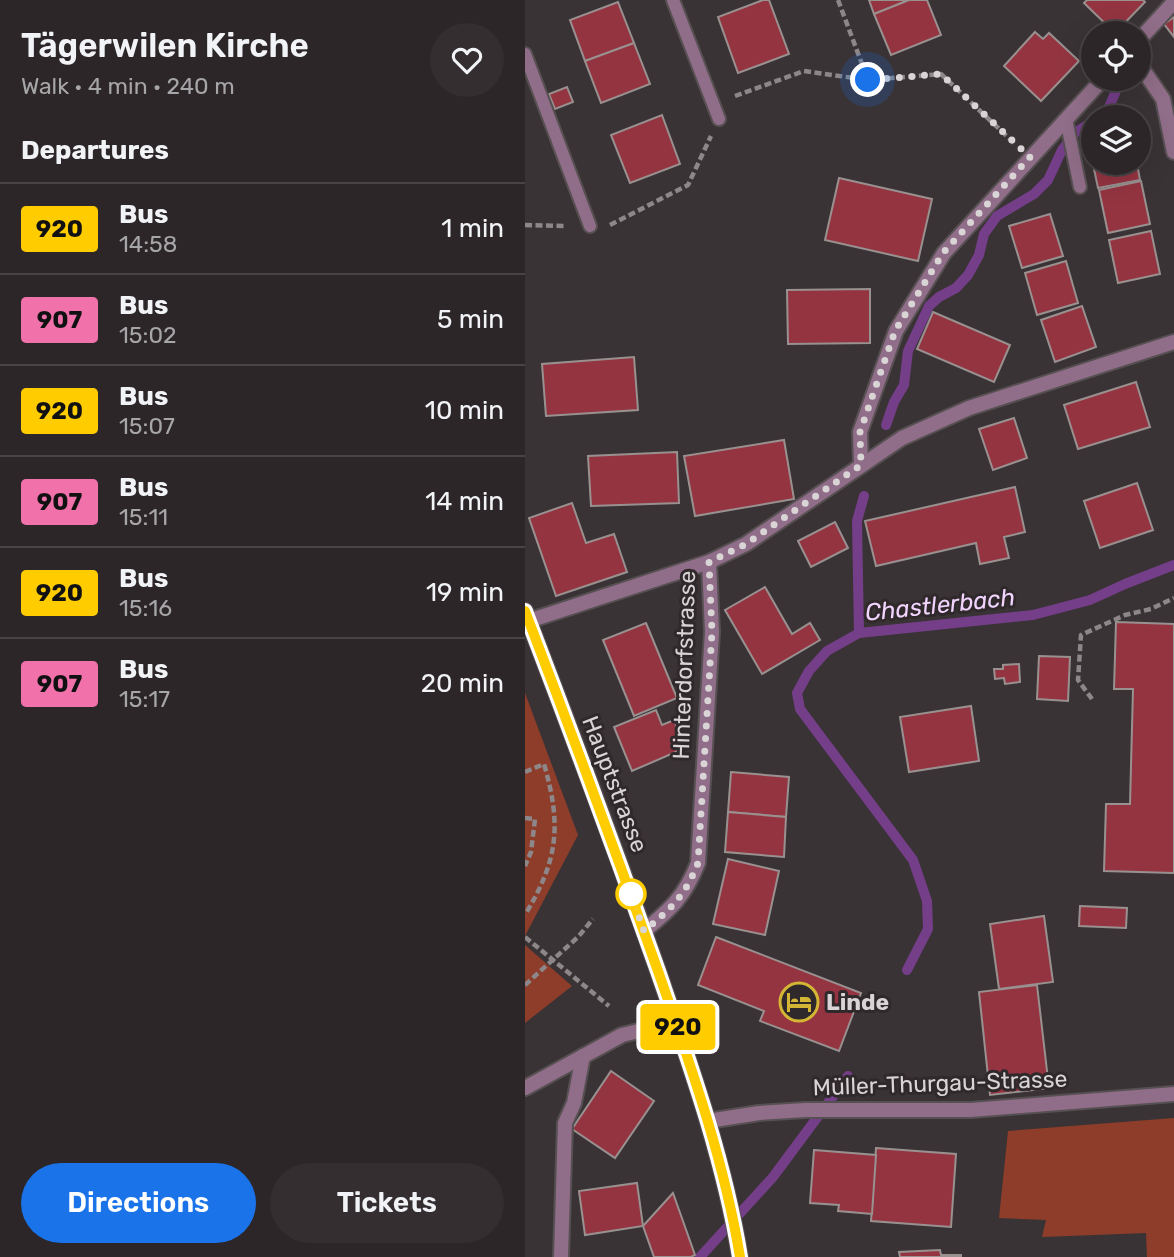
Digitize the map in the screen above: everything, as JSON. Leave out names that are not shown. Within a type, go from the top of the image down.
[{"type":"street","points":[[1151,27],[1174,2]]},
{"type":"street","points":[[1151,82],[1163,99],[1174,152]]},
{"type":"street","points":[[861,465],[860,432],[895,331],[943,253],[1030,157],[1067,124],[1093,91]]},
{"type":"street","name":"Hinterdorfstrasse","points":[[644,931],[676,904],[689,885],[698,863],[712,632],[709,562],[746,544],[902,438],[969,408],[1174,342]]},
{"type":"street","points":[[526,618],[709,562]]},
{"type":"street","name":"Hauptstrasse","points":[[526,618],[623,868],[676,1022],[708,1121],[739,1251]]},
{"type":"street","points":[[525,1088],[622,1035],[676,1022]]},
{"type":"street","points":[[561,1257],[565,1123],[574,1102],[583,1056]]},
{"type":"street","name":"Müller-Thurgau-Strasse","points":[[708,1121],[759,1113],[805,1110],[971,1110],[1174,1094]]},
{"type":"lane","points":[[673,0],[719,119]]},
{"type":"lane","points":[[525,54],[590,226]]},
{"type":"lane","points":[[1067,124],[1080,187]]},
{"type":"path","points":[[838,0],[868,80]]},
{"type":"path","points":[[525,225],[609,226],[688,185],[732,97],[804,71],[868,80],[941,74],[1030,157]]},
{"type":"path","points":[[1092,699],[1077,680],[1081,635],[1125,615],[1151,609],[1174,598]]},
{"type":"path","points":[[525,772],[544,764],[552,792],[556,834],[548,870],[525,915]]},
{"type":"path","points":[[525,818],[535,819],[531,852],[525,866]]},
{"type":"path","points":[[525,985],[554,961],[593,919]]},
{"type":"path","points":[[525,937],[609,1006]]},
{"type":"shaded area","points":[[525,693],[578,835],[525,936]]},
{"type":"shaded area","points":[[525,945],[572,986],[525,1023]]},
{"type":"shaded area","points":[[1174,1118],[1174,1257],[1147,1257],[1146,1233],[1042,1237],[1046,1220],[999,1218],[1008,1131]]},
{"type":"building","points":[[769,0],[789,54],[738,73],[718,17]]},
{"type":"building","points":[[869,0],[909,0],[874,14]]},
{"type":"building","points":[[909,0],[927,0],[941,35],[891,55],[874,14]]},
{"type":"building","points":[[1087,0],[1145,2],[1127,21],[1103,21],[1084,3]]},
{"type":"building","points":[[618,2],[634,43],[585,61],[570,20]]},
{"type":"building","points":[[1174,17],[1174,37],[1164,24]]},
{"type":"building","points":[[1035,32],[1043,39],[1049,33],[1079,61],[1041,101],[1004,66]]},
{"type":"building","points":[[634,43],[650,84],[601,103],[585,61]]},
{"type":"building","points":[[567,87],[573,102],[555,109],[549,94]]},
{"type":"building","points":[[662,115],[680,164],[630,183],[611,135]]},
{"type":"building","points":[[1095,175],[1139,175],[1140,180],[1098,188]]},
{"type":"building","points":[[839,178],[932,199],[918,261],[825,240]]},
{"type":"building","points":[[1141,181],[1150,224],[1108,233],[1099,190]]},
{"type":"building","points":[[1050,214],[1063,256],[1022,268],[1009,226]]},
{"type":"building","points":[[1151,231],[1160,274],[1118,283],[1109,240]]},
{"type":"building","points":[[1066,261],[1078,303],[1037,315],[1025,273]]},
{"type":"building","points":[[870,289],[870,343],[788,344],[787,290]]},
{"type":"building","points":[[1082,306],[1096,347],[1055,362],[1041,320]]},
{"type":"building","points":[[933,312],[1010,345],[994,382],[917,349]]},
{"type":"building","points":[[634,357],[638,410],[546,416],[542,364]]},
{"type":"building","points":[[1136,382],[1150,427],[1078,449],[1064,405]]},
{"type":"building","points":[[1014,418],[1027,458],[993,470],[979,429]]},
{"type":"building","points":[[784,440],[794,499],[695,516],[684,456]]},
{"type":"building","points":[[677,452],[679,503],[591,506],[588,456]]},
{"type":"building","points":[[1137,483],[1153,530],[1100,548],[1084,501]]},
{"type":"building","points":[[1015,487],[1025,532],[1004,537],[1009,558],[980,564],[976,543],[876,566],[865,521]]},
{"type":"building","points":[[572,503],[586,543],[614,534],[627,572],[556,596],[529,518]]},
{"type":"building","points":[[835,522],[848,548],[811,567],[798,541]]},
{"type":"building","points":[[765,587],[792,634],[810,623],[820,640],[762,674],[725,610]]},
{"type":"building","points":[[1116,622],[1174,624],[1174,873],[1104,871],[1106,804],[1130,804],[1133,689],[1114,689]]},
{"type":"building","points":[[646,623],[677,698],[634,716],[603,640]]},
{"type":"building","points":[[1039,656],[1070,657],[1068,701],[1037,699]]},
{"type":"building","points":[[1019,664],[1020,682],[1005,684],[1004,678],[995,679],[994,669],[1003,669],[1003,665]]},
{"type":"building","points":[[971,706],[979,761],[909,772],[900,717]]},
{"type":"building","points":[[656,710],[662,725],[674,720],[685,748],[632,771],[614,727]]},
{"type":"building","points":[[731,772],[789,777],[786,817],[728,812]]},
{"type":"building","points":[[728,812],[786,817],[784,857],[725,852]]},
{"type":"building","points":[[728,859],[779,871],[765,935],[713,924]]},
{"type":"building","points":[[1080,906],[1127,908],[1126,928],[1079,926]]},
{"type":"building","points":[[1044,916],[1053,982],[999,989],[990,924]]},
{"type":"building","name":"Linde","points":[[716,937],[861,993],[839,1051],[760,1021],[764,1011],[698,985]]},
{"type":"building","points":[[1037,985],[1049,1088],[990,1095],[979,992]]},
{"type":"building","points":[[611,1071],[654,1101],[615,1158],[572,1129]]},
{"type":"building","points":[[876,1148],[956,1154],[951,1227],[871,1221]]},
{"type":"building","points":[[814,1150],[876,1155],[872,1214],[838,1211],[839,1205],[810,1203]]},
{"type":"building","points":[[637,1183],[643,1226],[585,1235],[579,1191]]},
{"type":"building","points":[[673,1193],[695,1255],[654,1257],[643,1226]]},
{"type":"building","points":[[940,1250],[941,1255],[961,1257],[900,1257],[899,1252]]},
{"type":"waterway","points":[[1110,105],[1116,91]]},
{"type":"waterway","points":[[886,425],[894,402],[904,385],[908,351],[929,306],[956,288],[968,275],[979,255],[984,234],[997,216],[1034,194],[1048,180],[1062,150],[1081,129]]},
{"type":"waterway","points":[[859,633],[857,521],[864,496]]},
{"type":"waterway","name":"Chastlerbach","points":[[907,970],[928,929],[927,901],[913,860],[800,709],[797,693],[809,671],[827,651],[859,633],[1033,615],[1090,600],[1174,565]]},
{"type":"waterway","name":"Chastlerbach","points":[[700,1257],[773,1177],[848,1076]]},
{"type":"bus line","name":"920","points":[[525,611],[623,868],[676,1022],[708,1121],[740,1257]]},
{"type":"place","name":"Linde","points":[[799,1002]]},
{"type":"route","points":[[631,894],[644,931],[676,904],[689,885],[698,863],[712,632],[709,562],[746,544],[861,465],[860,432],[895,331],[943,253],[1030,157],[941,74],[868,80]]}]
